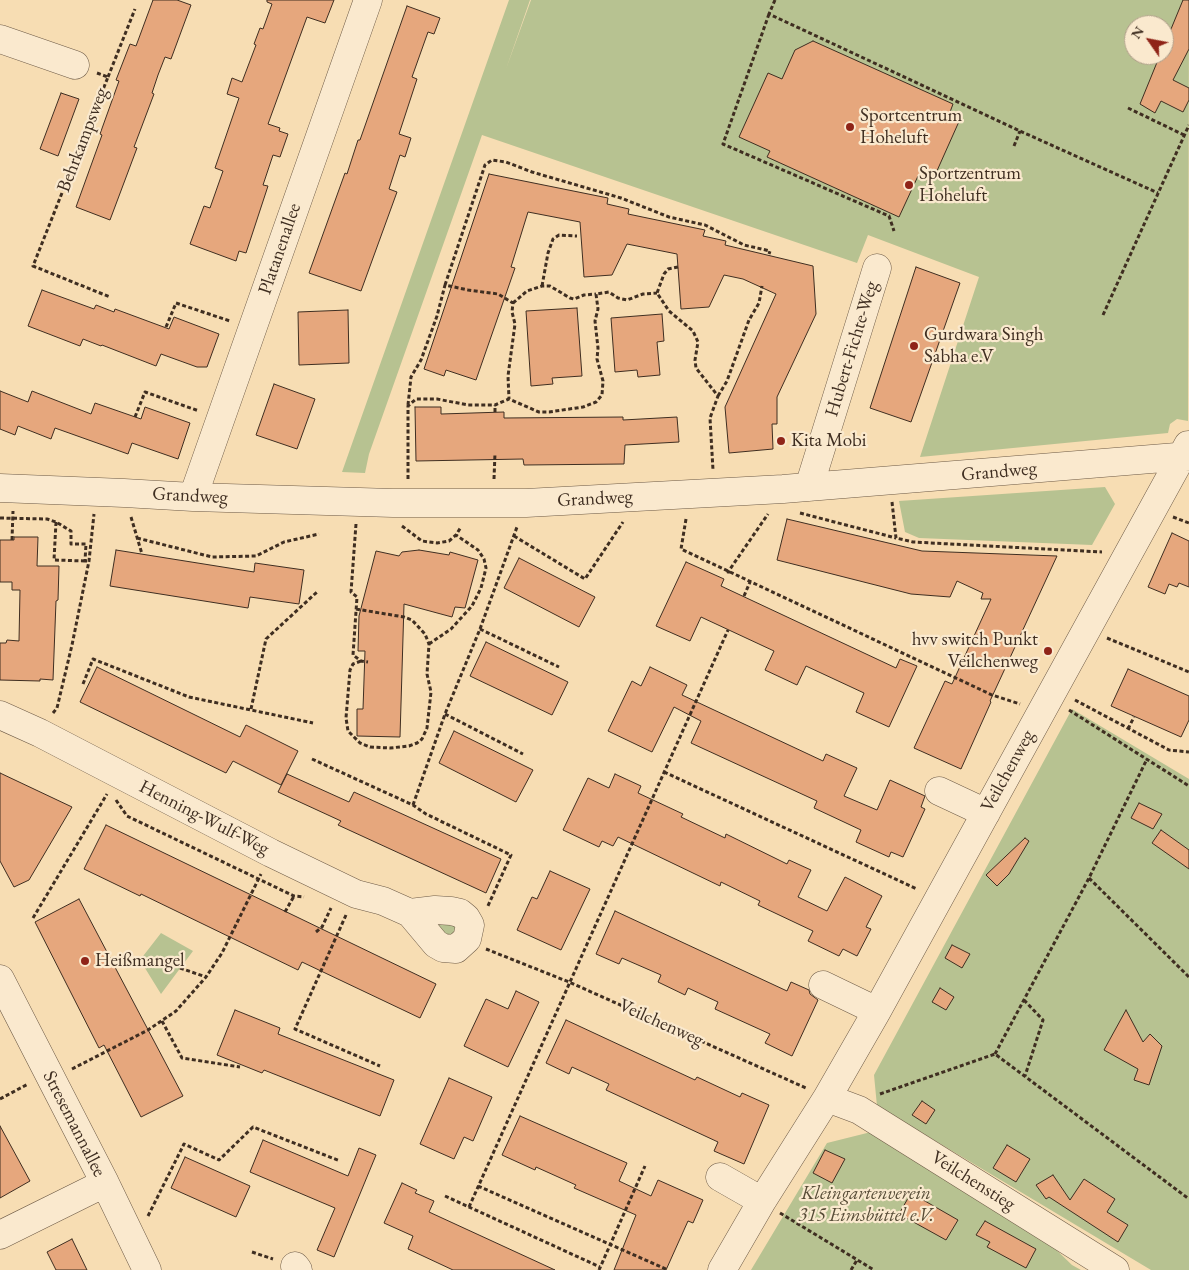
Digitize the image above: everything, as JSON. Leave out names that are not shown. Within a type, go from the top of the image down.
[{"type":"street","name":"Platanenallee","points":[[192,497],[368,0]]},
{"type":"street","name":"Behrkampsweg","points":[[0,39],[75,65]]},
{"type":"street","name":"Hubert-Fichte-Weg","points":[[809,487],[877,268]]},
{"type":"street","name":"Grandweg","points":[[6,498],[97,492],[192,497],[322,519],[358,501],[392,503],[526,503],[639,497],[778,496],[809,487],[889,482],[1187,452]]},
{"type":"street","name":"Veilchenweg","points":[[722,1270],[762,1201],[827,1098],[986,813],[1060,698],[1086,628],[1187,452]]},
{"type":"street","name":"Henning-Wulf-Weg","points":[[0,715],[40,733],[271,853],[356,894],[383,901],[410,913],[436,944],[443,948],[456,949],[467,939],[470,924],[468,921]]},
{"type":"street","points":[[940,792],[986,813]]},
{"type":"street","points":[[410,913],[435,910],[451,911],[460,913],[468,921]]},
{"type":"street","name":"Stresemannallee","points":[[1,981],[105,1183],[147,1270]]},
{"type":"street","points":[[823,985],[876,1011]]},
{"type":"street","name":"Veilchenstieg","points":[[827,1098],[859,1110],[1115,1270]]},
{"type":"street","points":[[720,1177],[762,1201]]},
{"type":"street","points":[[0,1235],[105,1183]]},
{"type":"path","points":[[775,0],[724,144],[889,216],[894,231]]},
{"type":"path","name":"Behrkampsweg","points":[[110,297],[33,266],[135,9]]},
{"type":"path","points":[[769,14],[1158,193]]},
{"type":"path","name":"Behrkampsweg","points":[[75,65],[108,77]]},
{"type":"path","points":[[1128,108],[1184,135]]},
{"type":"path","points":[[1103,315],[1189,125]]},
{"type":"path","points":[[1014,146],[1020,131]]},
{"type":"path","points":[[408,483],[408,406],[411,377],[421,360],[437,316],[445,284],[485,165],[492,160],[506,162],[532,172],[621,198],[668,217],[705,225],[744,245],[770,251],[769,254]]},
{"type":"path","points":[[542,286],[548,253],[553,239],[559,235],[577,236]]},
{"type":"path","points":[[678,268],[668,269],[660,281],[658,293],[669,311],[693,331],[698,342],[695,360],[696,368],[718,396]]},
{"type":"path","points":[[445,284],[468,290],[498,294],[512,303]]},
{"type":"path","points":[[512,303],[527,291],[542,286],[550,286],[574,299],[584,295],[609,292],[618,298],[627,300],[643,294],[658,293]]},
{"type":"path","points":[[713,476],[710,418],[718,396],[727,381],[749,320],[759,303],[762,286]]},
{"type":"path","points":[[408,406],[416,399],[437,400],[468,406],[495,405],[509,399],[539,412],[548,412],[583,407],[596,402],[602,394],[603,381],[597,359],[598,348],[595,321],[598,309],[596,294]]},
{"type":"path","points":[[166,327],[176,303],[252,328]]},
{"type":"path","points":[[509,399],[508,376],[515,324],[512,303]]},
{"type":"path","points":[[135,417],[145,392],[220,419]]},
{"type":"path","points":[[495,405],[495,412]]},
{"type":"path","points":[[494,466],[495,453]]},
{"type":"path","points":[[889,482],[896,538]]},
{"type":"path","points":[[40,733],[57,708],[87,561],[97,492]]},
{"type":"path","points":[[124,493],[142,554]]},
{"type":"path","points":[[728,572],[778,496],[792,510],[913,542],[1128,553]]},
{"type":"path","points":[[514,536],[585,579],[639,497]]},
{"type":"path","points":[[6,498],[12,518],[12,540]]},
{"type":"path","points":[[358,501],[350,592],[357,597],[353,655],[361,661]]},
{"type":"path","points":[[413,805],[445,714],[480,629],[526,503]]},
{"type":"path","points":[[686,515],[680,549],[992,695]]},
{"type":"path","points":[[0,518],[47,519],[56,522],[72,531],[71,544],[86,544],[87,561]]},
{"type":"path","points":[[138,538],[212,557],[256,556],[322,519]]},
{"type":"path","points":[[1179,519],[1189,523]]},
{"type":"path","points":[[56,522],[54,560],[87,561]]},
{"type":"path","points":[[429,644],[451,629],[472,606],[481,588],[486,568],[484,559],[478,550],[456,535]]},
{"type":"path","points":[[728,572],[750,582],[744,596]]},
{"type":"path","points":[[251,708],[266,639],[317,592]]},
{"type":"path","points":[[356,609],[404,617],[412,620],[425,634],[429,644],[427,674],[431,692],[427,728],[422,739],[409,746],[390,748],[370,747],[360,743],[348,732],[346,718],[350,670],[353,664],[361,661],[368,662]]},
{"type":"path","points":[[1086,628],[1189,672]]},
{"type":"path","points":[[480,629],[559,667]]},
{"type":"path","points":[[469,1207],[728,630]]},
{"type":"path","points":[[83,684],[93,659],[189,697],[313,722]]},
{"type":"path","points":[[1060,698],[1128,729],[1168,750],[1189,752]]},
{"type":"path","points":[[1060,698],[1146,759],[1189,786]]},
{"type":"path","points":[[445,714],[523,754]]},
{"type":"path","points":[[1128,729],[1134,717]]},
{"type":"path","points":[[312,759],[413,805],[426,814],[511,855],[487,909],[468,921]]},
{"type":"path","points":[[859,1110],[881,1094],[995,1054],[1089,878],[1146,759]]},
{"type":"path","points":[[664,772],[938,898]]},
{"type":"path","points":[[33,918],[109,790],[127,816],[294,896],[314,899]]},
{"type":"path","points":[[0,1099],[148,1030],[176,1011],[206,977],[222,953],[271,853]]},
{"type":"path","points":[[1089,878],[1189,977]]},
{"type":"path","points":[[356,894],[295,1029],[380,1066]]},
{"type":"path","points":[[285,912],[294,896]]},
{"type":"path","name":"Veilchenweg","points":[[493,952],[569,982],[827,1098]]},
{"type":"path","points":[[180,968],[206,977]]},
{"type":"path","points":[[1024,1000],[1043,1020],[1025,1076]]},
{"type":"path","points":[[162,1021],[182,1058],[240,1067]]},
{"type":"path","points":[[995,1054],[1189,1199]]},
{"type":"path","points":[[129,1235],[142,1228],[184,1144],[219,1160],[253,1127],[340,1161]]},
{"type":"path","points":[[445,1196],[599,1268],[646,1166]]},
{"type":"path","points":[[478,1186],[668,1270]]},
{"type":"path","points":[[762,1201],[874,1270]]},
{"type":"path","points":[[852,1270],[857,1260]]},
{"type":"green space","name":"Sportzentrum Hoheluft","points":[[509,0],[530,0],[506,69],[531,0],[1189,0],[1188,421],[1177,419],[1170,424],[1168,433],[920,457],[979,277],[868,235],[857,263],[482,135],[369,454],[365,473],[342,472]]},
{"type":"green space","points":[[1105,487],[1115,504],[1092,545],[919,538],[905,532],[899,501]]},
{"type":"green space","points":[[1072,709],[1189,779],[1189,1270],[1151,1270],[877,1106],[874,1075]]},
{"type":"green space","points":[[427,919],[456,926],[456,935],[449,941]]},
{"type":"green space","points":[[161,933],[193,951],[161,994],[140,960]]},
{"type":"green space","name":"Kleingartenverein 315 Eimsbüttel e.V.","points":[[871,1132],[1045,1239],[1072,1265],[1081,1270],[751,1270],[827,1143]]},
{"type":"building","points":[[153,0],[177,0],[191,5],[171,59],[165,57],[158,75],[152,93],[154,94],[134,147],[137,148],[110,220],[76,207],[102,135],[100,134],[119,81],[116,80],[130,44],[136,46]]},
{"type":"building","points":[[267,0],[334,0],[325,23],[307,17],[268,124],[280,128],[279,131],[288,134],[280,157],[273,155],[263,185],[268,186],[246,253],[239,251],[236,261],[190,244],[204,206],[210,208],[223,171],[215,168],[239,98],[227,94],[232,78],[242,82],[256,45],[254,44],[260,28],[263,29],[272,4],[267,2]]},
{"type":"building","points":[[1183,0],[1189,0],[1189,49],[1173,80],[1189,88],[1189,100],[1183,112],[1161,101],[1155,113],[1140,104],[1156,65],[1174,65],[1174,22]]},
{"type":"building","points":[[407,6],[440,18],[434,34],[428,32],[412,77],[417,79],[399,134],[411,138],[405,157],[400,155],[389,189],[397,192],[361,291],[309,273],[345,173],[347,174],[358,140],[360,140]]},
{"type":"building","name":"Sportcentrum Hoheluft","points":[[813,41],[953,104],[950,112],[961,117],[932,182],[918,176],[899,217],[767,157],[770,151],[739,137],[768,73],[782,79],[795,50]]},
{"type":"building","points":[[61,93],[79,99],[58,156],[40,149]]},
{"type":"building","points":[[489,174],[608,198],[607,204],[629,209],[628,214],[705,230],[703,236],[726,241],[725,245],[813,266],[816,314],[777,397],[777,424],[772,424],[773,449],[729,453],[725,407],[776,294],[743,279],[724,275],[709,307],[681,309],[677,254],[627,244],[612,275],[584,277],[580,222],[528,212],[511,267],[515,268],[476,380],[446,370],[444,376],[424,369]]},
{"type":"building","name":"Gurdwara Singh Sabha e.V","points":[[916,267],[960,283],[911,422],[870,408]]},
{"type":"building","points":[[42,290],[94,309],[96,305],[114,312],[115,309],[169,329],[174,317],[219,334],[207,367],[197,367],[161,354],[156,366],[83,339],[80,346],[28,326]]},
{"type":"building","points":[[577,308],[582,376],[552,378],[553,384],[531,386],[526,311]]},
{"type":"building","points":[[348,310],[349,363],[299,365],[298,312]]},
{"type":"building","points":[[662,314],[664,341],[657,342],[660,375],[638,377],[637,370],[615,372],[611,318]]},
{"type":"building","points":[[274,384],[315,399],[297,449],[256,435]]},
{"type":"building","points":[[0,391],[28,402],[32,391],[91,414],[95,403],[141,419],[145,407],[190,423],[178,459],[132,443],[128,454],[55,428],[51,439],[18,426],[15,435],[0,429]]},
{"type":"building","points":[[415,407],[441,407],[441,414],[504,412],[504,418],[623,417],[623,420],[677,417],[679,442],[625,445],[624,464],[524,465],[523,459],[416,461]]},
{"type":"building","points":[[787,519],[922,551],[1057,556],[990,701],[961,769],[914,748],[945,681],[952,684],[991,599],[981,599],[983,593],[957,581],[950,597],[911,594],[777,560]]},
{"type":"building","points":[[1172,533],[1189,541],[1189,587],[1179,583],[1177,587],[1169,584],[1165,594],[1148,587]]},
{"type":"building","points":[[14,537],[38,537],[37,566],[59,566],[53,680],[0,680],[0,643],[6,643],[7,640],[19,641],[20,590],[12,590],[12,582],[0,582],[0,540],[14,540]]},
{"type":"building","points":[[116,550],[254,572],[255,563],[304,570],[299,604],[250,597],[248,608],[110,586]]},
{"type":"building","points":[[419,550],[449,555],[450,552],[478,560],[465,608],[455,607],[452,617],[404,604],[400,737],[357,736],[357,709],[363,709],[365,651],[358,651],[359,616],[376,551],[399,556],[402,552]]},
{"type":"building","points":[[519,558],[595,597],[579,627],[504,588]]},
{"type":"building","points":[[686,562],[724,579],[721,586],[896,668],[900,659],[917,666],[889,727],[856,712],[864,693],[806,666],[797,685],[765,670],[774,651],[701,617],[690,641],[656,626]]},
{"type":"building","points":[[486,642],[568,682],[552,715],[470,676]]},
{"type":"building","points":[[97,667],[240,737],[246,725],[298,751],[281,785],[233,761],[226,773],[80,702]]},
{"type":"building","points":[[650,667],[687,685],[682,695],[823,761],[826,754],[857,768],[844,796],[877,810],[890,780],[925,796],[921,807],[925,809],[903,857],[891,852],[889,857],[856,842],[861,830],[814,808],[817,801],[691,743],[701,721],[674,707],[652,752],[608,731],[632,681],[641,686]]},
{"type":"building","points":[[1128,669],[1189,696],[1189,720],[1181,737],[1111,706]]},
{"type":"building","points":[[454,731],[533,770],[516,802],[439,763]]},
{"type":"building","points":[[0,773],[72,807],[29,880],[14,887],[0,861]]},
{"type":"building","points":[[287,774],[349,802],[354,792],[501,859],[486,893],[338,825],[341,821],[278,792]]},
{"type":"building","points":[[615,774],[641,786],[638,793],[683,814],[681,817],[725,838],[726,834],[787,864],[789,860],[811,870],[798,897],[827,911],[845,877],[882,896],[866,927],[871,929],[857,956],[843,949],[839,956],[808,941],[813,931],[758,905],[760,901],[721,882],[720,886],[618,837],[613,846],[602,841],[599,847],[563,830],[588,778],[609,788]]},
{"type":"building","points":[[1139,803],[1162,814],[1153,829],[1131,818]]},
{"type":"building","points":[[106,825],[436,984],[420,1018],[302,962],[298,970],[141,894],[140,896],[84,869]]},
{"type":"building","points":[[1161,830],[1189,850],[1189,869],[1152,843]]},
{"type":"building","points":[[1025,838],[1029,841],[1009,874],[997,886],[986,875]]},
{"type":"building","points":[[550,871],[590,889],[561,950],[517,930],[532,897],[537,899]]},
{"type":"building","points":[[79,899],[183,1096],[141,1117],[104,1045],[99,1048],[35,922]]},
{"type":"building","points":[[615,911],[787,991],[791,982],[809,990],[810,994],[818,1000],[792,1056],[765,1043],[770,1034],[715,1009],[718,1002],[688,988],[685,995],[658,982],[661,975],[622,958],[619,964],[596,954]]},
{"type":"building","points":[[952,945],[970,954],[962,968],[945,958]]},
{"type":"building","points":[[940,988],[954,997],[946,1010],[932,1002]]},
{"type":"building","points":[[516,991],[539,1002],[508,1067],[464,1046],[486,999],[508,1009]]},
{"type":"building","points":[[235,1010],[280,1028],[278,1034],[394,1080],[380,1116],[264,1070],[262,1073],[217,1055]]},
{"type":"building","points":[[1126,1010],[1143,1042],[1150,1034],[1162,1046],[1149,1085],[1134,1080],[1138,1069],[1104,1050]]},
{"type":"building","points":[[566,1020],[695,1080],[697,1077],[740,1097],[742,1093],[769,1105],[744,1164],[714,1151],[718,1142],[606,1090],[609,1084],[572,1067],[569,1074],[546,1063]]},
{"type":"building","points":[[449,1078],[492,1097],[473,1141],[464,1137],[454,1159],[420,1144]]},
{"type":"building","points":[[922,1101],[935,1110],[926,1124],[912,1115]]},
{"type":"building","points":[[520,1116],[627,1163],[619,1181],[651,1196],[658,1180],[703,1200],[693,1223],[688,1221],[666,1270],[614,1270],[636,1215],[574,1188],[576,1185],[536,1167],[535,1170],[502,1155]]},
{"type":"building","points":[[0,1126],[30,1181],[0,1198]]},
{"type":"building","points":[[263,1140],[348,1176],[359,1148],[376,1155],[334,1257],[317,1250],[335,1208],[250,1172]]},
{"type":"building","points":[[1007,1145],[1030,1159],[1016,1182],[993,1168]]},
{"type":"building","points":[[825,1150],[845,1159],[832,1183],[813,1173]]},
{"type":"building","points":[[185,1157],[250,1186],[236,1217],[171,1188]]},
{"type":"building","points":[[1053,1175],[1070,1200],[1084,1179],[1115,1199],[1107,1212],[1128,1225],[1118,1242],[1049,1197],[1046,1199],[1036,1185]]},
{"type":"building","points":[[402,1183],[417,1190],[415,1193],[434,1201],[429,1212],[555,1270],[453,1270],[408,1249],[413,1236],[384,1223]]},
{"type":"building","points":[[911,1193],[958,1220],[946,1240],[899,1214]]},
{"type":"building","points":[[985,1221],[1036,1249],[1026,1268],[987,1247],[990,1242],[976,1235]]},
{"type":"building","points":[[72,1239],[87,1270],[56,1270],[47,1252]]},
{"type":"place","name":"Sportcentrum Hoheluft","points":[[850,127]]},
{"type":"place","name":"Sportzentrum Hoheluft","points":[[909,185]]},
{"type":"place","name":"Gurdwara Singh Sabha e.V","points":[[914,346]]},
{"type":"place","name":"Kita Mobi","points":[[781,441]]},
{"type":"place","name":"hvv switch Punkt Veilchenweg","points":[[1048,651]]},
{"type":"place","name":"Heißmangel","points":[[85,961]]}]
